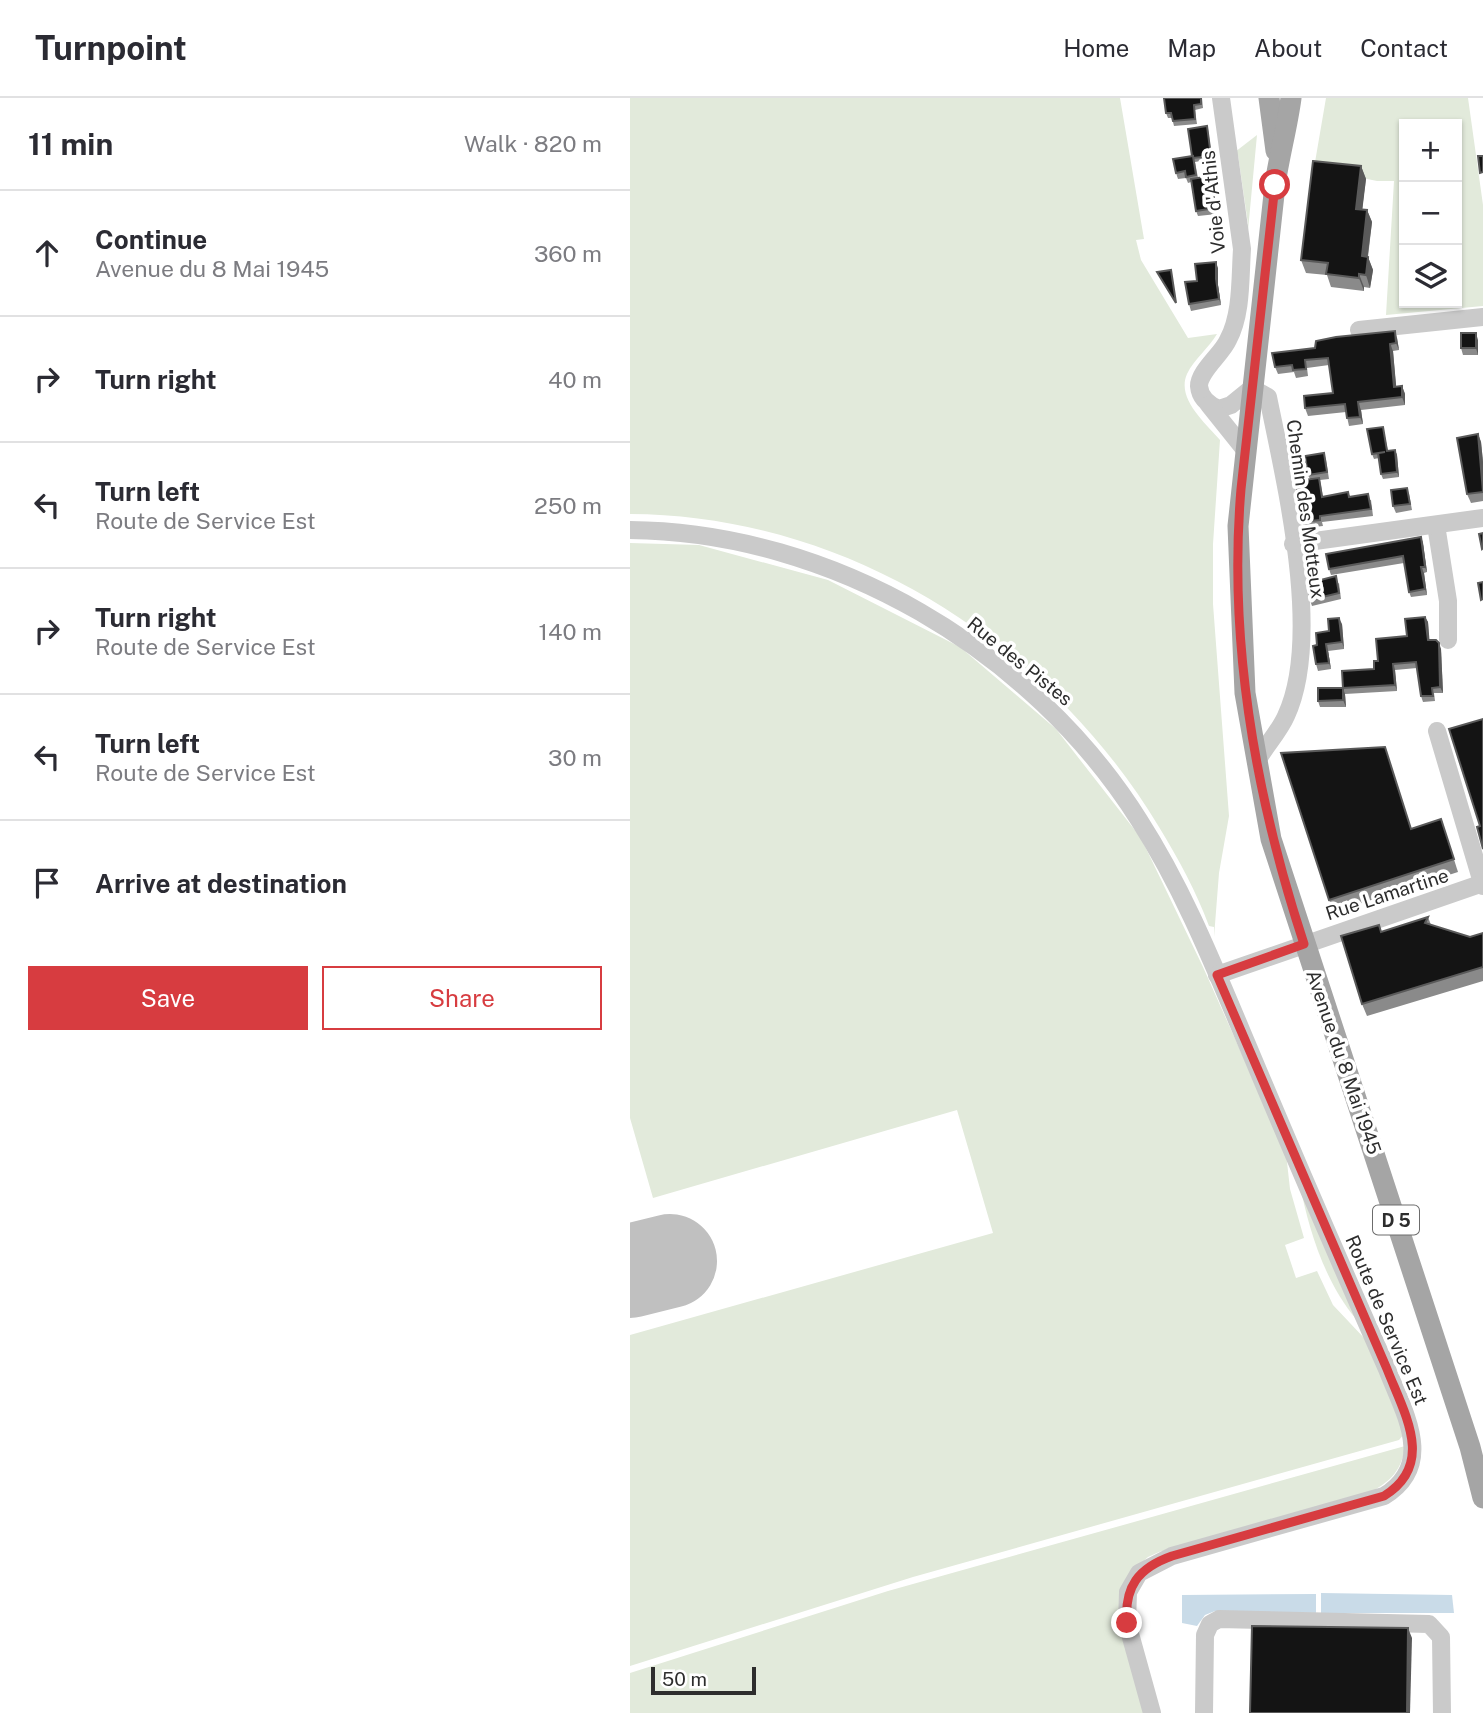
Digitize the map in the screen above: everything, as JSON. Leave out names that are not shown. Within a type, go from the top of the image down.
[{"type":"main road","name":"Avenue du 8 Mai 1945","points":[[1269,98],[1278,160]]},
{"type":"main road","name":"Avenue du 8 Mai 1945","points":[[1291,98],[1286,138],[1278,160],[1238,526],[1245,693],[1271,839],[1465,1434],[1483,1498]]},
{"type":"street","name":"Voie d'Athis","points":[[1209,405],[1199,385],[1201,377],[1230,338],[1237,313],[1242,249],[1221,98]]},
{"type":"street","points":[[1359,330],[1483,317]]},
{"type":"street","points":[[1209,405],[1219,409],[1228,407],[1252,388]]},
{"type":"street","name":"Chemin des Motteux","points":[[1252,388],[1268,397],[1299,588],[1301,663],[1286,716],[1257,761]]},
{"type":"street","points":[[1209,405],[1245,450]]},
{"type":"street","points":[[1293,544],[1483,518]]},
{"type":"street","points":[[1436,525],[1448,601],[1448,640]]},
{"type":"street","name":"Rue des Pistes","points":[[630,530],[722,540],[828,569],[912,608],[988,657],[1072,733],[1113,782],[1172,877],[1217,975]]},
{"type":"street","points":[[1437,731],[1483,885]]},
{"type":"street","name":"Rue Lamartine","points":[[1217,975],[1483,885]]},
{"type":"street","name":"Route de Service Est","points":[[1152,1713],[1127,1623],[1128,1592],[1139,1573],[1172,1556],[1384,1496],[1404,1479],[1412,1461],[1413,1445],[1409,1425],[1387,1369],[1217,975]]},
{"type":"street","points":[[1204,1713],[1205,1635],[1210,1624],[1219,1619],[1429,1624],[1441,1637],[1443,1713]]},
{"type":"green space","points":[[630,98],[1120,98],[1144,239],[1136,240],[1141,260],[1188,338],[1217,334],[1197,358],[1185,383],[1194,410],[1220,440],[1213,544],[1213,604],[1229,816],[1219,873],[1214,937],[1214,927],[1209,926],[1173,851],[1114,761],[1061,701],[1001,648],[935,602],[864,565],[789,538],[711,520],[630,514]]},
{"type":"green space","points":[[1326,98],[1468,98],[1483,205],[1483,306],[1462,308],[1462,119],[1399,119],[1399,308],[1461,308],[1386,315],[1394,181],[1377,181],[1314,168]]},
{"type":"green space","points":[[1257,135],[1247,241],[1244,227],[1248,224],[1238,155],[1235,152]]},
{"type":"green space","points":[[630,543],[699,545],[828,580],[960,647],[1056,729],[1141,838],[1203,967],[1286,1153],[1290,1189],[1304,1238],[1285,1245],[1296,1278],[1317,1271],[1333,1305],[1366,1340],[1399,1414],[1404,1434],[1399,1440],[913,1577],[630,1666],[630,1335],[993,1233],[957,1110],[653,1198],[630,1118]]},
{"type":"green space","points":[[1300,1185],[1356,1319],[1335,1289],[1327,1272],[1308,1220]]},
{"type":"green space","points":[[1405,1446],[1401,1462],[1394,1474],[1371,1492],[1159,1552],[1148,1557],[1129,1574],[1144,1713],[630,1713],[630,1673],[888,1591]]},
{"type":"water","points":[[1321,1593],[1452,1595],[1454,1613],[1321,1613]]},
{"type":"water","points":[[1316,1594],[1316,1613],[1215,1611],[1205,1615],[1197,1626],[1182,1623],[1182,1595]]},
{"type":"building","points":[[1164,98],[1201,98],[1201,104],[1194,105],[1195,119],[1173,121],[1171,113],[1166,113]]},
{"type":"building","points":[[1207,126],[1211,156],[1193,158],[1188,129]]},
{"type":"building","points":[[1193,156],[1196,175],[1186,177],[1185,171],[1176,173],[1173,159]]},
{"type":"building","points":[[1478,156],[1483,156],[1483,172],[1480,173]]},
{"type":"building","points":[[1313,161],[1361,166],[1356,209],[1367,210],[1362,256],[1368,257],[1366,275],[1359,274],[1359,278],[1326,274],[1328,263],[1301,260]]},
{"type":"building","points":[[1211,176],[1215,208],[1196,211],[1191,179]]},
{"type":"building","points":[[1216,262],[1219,299],[1189,304],[1185,282],[1197,281],[1195,264]]},
{"type":"building","points":[[1171,270],[1176,303],[1157,272]]},
{"type":"building","points":[[1395,331],[1396,343],[1390,344],[1394,387],[1402,386],[1402,397],[1358,402],[1360,417],[1347,418],[1345,404],[1305,408],[1304,396],[1333,393],[1328,358],[1305,360],[1306,369],[1293,370],[1292,365],[1275,367],[1272,353],[1315,348],[1316,341],[1336,337]]},
{"type":"building","points":[[1461,333],[1476,333],[1476,348],[1461,348]]},
{"type":"building","points":[[1383,427],[1387,451],[1395,450],[1397,472],[1381,474],[1378,453],[1372,454],[1367,429]]},
{"type":"building","points":[[1478,434],[1483,492],[1467,494],[1457,438]]},
{"type":"building","points":[[1324,453],[1327,472],[1308,475],[1305,456]]},
{"type":"building","points":[[1319,478],[1322,497],[1348,492],[1349,497],[1368,494],[1371,509],[1320,516],[1320,520],[1302,522],[1296,481]]},
{"type":"building","points":[[1407,488],[1410,504],[1393,506],[1391,490]]},
{"type":"building","points":[[1483,533],[1483,548],[1482,549],[1479,534]]},
{"type":"building","points":[[1421,537],[1425,567],[1421,567],[1425,589],[1409,592],[1403,556],[1329,569],[1326,554]]},
{"type":"building","points":[[1336,576],[1339,593],[1310,600],[1309,583]]},
{"type":"building","points":[[1483,582],[1483,599],[1481,600],[1478,583]]},
{"type":"building","points":[[1425,617],[1428,640],[1436,640],[1439,643],[1440,687],[1432,688],[1433,696],[1421,696],[1416,662],[1393,664],[1395,685],[1343,688],[1342,671],[1374,669],[1374,661],[1378,661],[1376,639],[1407,636],[1405,619]]},
{"type":"building","points":[[1339,618],[1342,642],[1326,644],[1329,663],[1316,664],[1313,646],[1317,645],[1316,633],[1329,631],[1328,619]]},
{"type":"building","points":[[1318,688],[1343,688],[1343,700],[1318,701]]},
{"type":"building","points":[[1483,719],[1483,849],[1477,827],[1480,826],[1449,729]]},
{"type":"building","points":[[1385,747],[1411,829],[1441,819],[1454,859],[1329,900],[1281,753]]},
{"type":"building","points":[[1428,917],[1425,923],[1470,937],[1483,933],[1483,967],[1362,1004],[1341,936],[1379,925],[1381,932]]},
{"type":"building","points":[[1252,1626],[1408,1628],[1407,1713],[1250,1713]]},
{"type":"runway","points":[[630,1271],[670,1261]]},
{"type":"route","points":[[1127,1623],[1126,1606],[1132,1582],[1151,1565],[1172,1556],[1384,1496],[1404,1479],[1412,1461],[1413,1445],[1409,1425],[1387,1369],[1217,975],[1304,944],[1271,839],[1245,693],[1240,591],[1238,526],[1241,489],[1275,185]]}]
